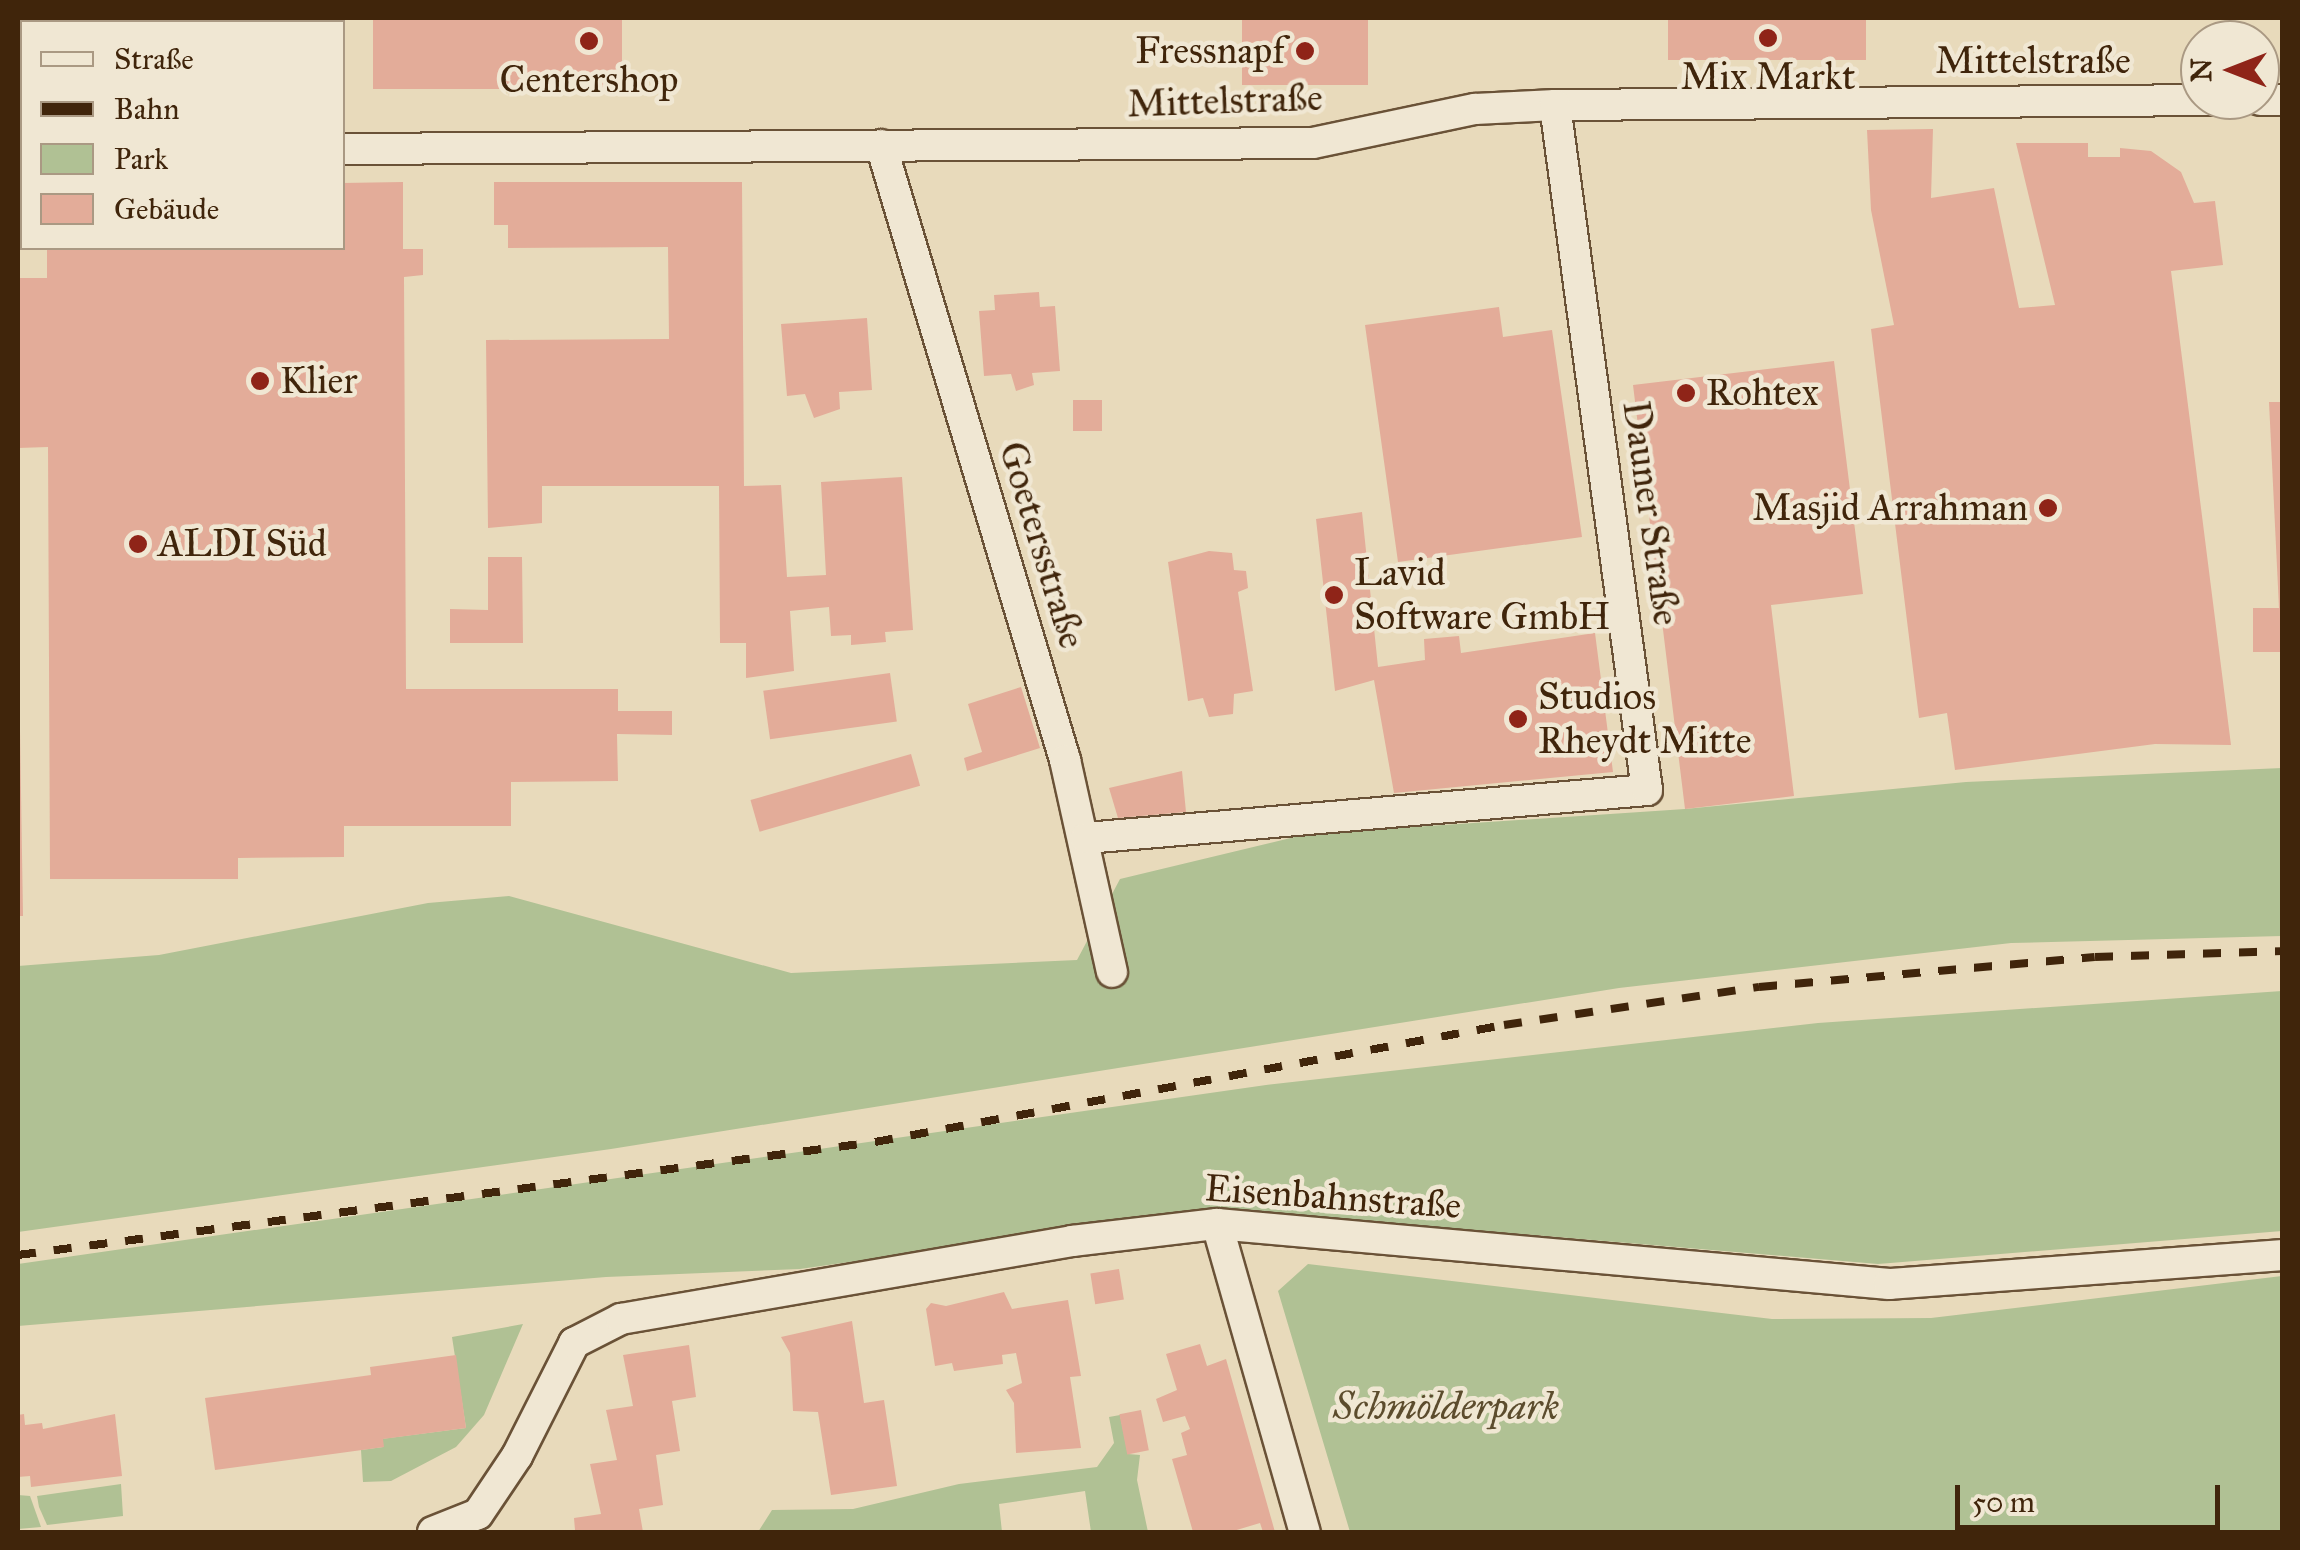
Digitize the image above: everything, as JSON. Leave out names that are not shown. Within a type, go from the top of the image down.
[{"type":"street","name":"Mittelstraße","points":[[345,149],[1312,143],[1475,109],[1555,105],[2180,100]]},
{"type":"street","name":"Dauner Straße","points":[[1086,838],[1648,790],[1555,105]]},
{"type":"street","name":"Goetersstraße","points":[[881,145],[1086,838],[1112,972]]},
{"type":"street","name":"Eisenbahnstraße","points":[[432,1532],[480,1523],[574,1344],[620,1319],[894,1269],[1217,1224],[1890,1284],[2282,1255]]},
{"type":"street","points":[[1217,1224],[1305,1532]]},
{"type":"green space","points":[[2282,768],[2282,936],[2011,943],[1619,988],[611,1149],[18,1232],[18,966],[159,955],[428,903],[509,896],[791,973],[1077,960],[1120,879],[1307,834],[1685,809],[1966,782]]},
{"type":"green space","points":[[2282,991],[2282,1231],[1878,1264],[1223,1209],[800,1269],[606,1277],[18,1326],[18,1264],[1266,1085],[1818,1023]]},
{"type":"green space","name":"Schmölderpark","points":[[1308,1264],[1772,1319],[1931,1318],[2282,1276],[2282,1532],[1350,1532],[1278,1291]]},
{"type":"green space","points":[[523,1324],[484,1415],[456,1447],[391,1481],[363,1482],[361,1450],[383,1447],[381,1439],[466,1428],[452,1337]]},
{"type":"green space","points":[[1120,1415],[1128,1454],[1140,1455],[1137,1480],[1148,1532],[1091,1532],[1085,1491],[999,1504],[1002,1532],[758,1532],[772,1510],[853,1509],[959,1484],[1097,1467],[1114,1443],[1109,1417]]},
{"type":"green space","points":[[121,1484],[123,1516],[47,1525],[39,1507],[37,1496]]},
{"type":"green space","points":[[18,1495],[30,1496],[41,1527],[18,1529]]},
{"type":"building","points":[[373,18],[622,18],[622,89],[373,89]]},
{"type":"building","name":"Fressnapf","points":[[1242,18],[1368,18],[1368,85],[1242,85]]},
{"type":"building","name":"Mix Markt","points":[[1668,18],[1866,18],[1866,60],[1668,60]]},
{"type":"building","name":"Masjid Arrahman","points":[[1933,129],[1931,198],[1994,188],[2019,308],[2055,305],[2016,143],[2088,143],[2088,157],[2120,157],[2120,148],[2151,151],[2181,172],[2194,203],[2215,201],[2223,265],[2171,271],[2231,745],[2155,744],[1955,770],[1947,713],[1919,718],[1871,329],[1894,325],[1871,210],[1867,130]]},
{"type":"building","points":[[403,182],[403,249],[423,249],[423,275],[404,277],[406,689],[618,689],[618,711],[672,711],[672,735],[617,734],[618,781],[511,782],[511,826],[344,826],[344,857],[238,858],[238,879],[50,879],[48,447],[18,448],[18,278],[47,278],[47,250],[345,250],[345,183]]},
{"type":"building","points":[[494,182],[742,182],[744,486],[781,485],[787,577],[826,575],[821,482],[902,477],[913,630],[885,632],[886,642],[851,645],[851,635],[831,636],[829,607],[790,611],[794,671],[746,678],[746,643],[720,643],[719,486],[542,486],[542,523],[488,528],[486,340],[669,339],[668,247],[508,248],[508,225],[494,225]]},
{"type":"building","points":[[1039,292],[1040,307],[1055,306],[1060,371],[1032,373],[1034,385],[1016,391],[1011,374],[984,376],[979,311],[995,310],[994,295]]},
{"type":"building","points":[[1499,307],[1503,337],[1552,330],[1582,537],[1398,562],[1365,325]]},
{"type":"building","points":[[867,318],[872,390],[839,392],[840,409],[814,418],[805,394],[787,396],[781,324]]},
{"type":"building","points":[[1834,361],[1863,594],[1771,605],[1794,796],[1685,809],[1633,385]]},
{"type":"building","points":[[1073,400],[1102,400],[1102,431],[1073,431]]},
{"type":"building","points":[[2269,402],[2282,402],[2282,608],[2279,608]]},
{"type":"building","name":"Studios Rheydt Mitte","points":[[1362,512],[1378,667],[1425,660],[1424,639],[1459,636],[1461,653],[1595,633],[1613,772],[1394,793],[1374,680],[1335,691],[1316,519]]},
{"type":"building","points":[[1209,551],[1232,553],[1234,570],[1246,571],[1248,588],[1238,592],[1253,691],[1234,694],[1233,714],[1209,717],[1203,698],[1188,701],[1168,562]]},
{"type":"building","points":[[488,557],[522,557],[523,643],[450,643],[450,609],[488,610]]},
{"type":"building","points":[[18,606],[23,916],[18,916]]},
{"type":"building","points":[[2253,608],[2282,608],[2282,652],[2253,652]]},
{"type":"building","points":[[890,673],[897,722],[770,739],[763,691]]},
{"type":"building","points":[[1021,687],[1040,748],[967,771],[964,758],[982,752],[968,704]]},
{"type":"building","points":[[911,754],[920,786],[760,832],[750,800]]},
{"type":"building","points":[[1182,771],[1186,812],[1118,818],[1109,788]]},
{"type":"building","points":[[1119,1269],[1124,1300],[1095,1304],[1090,1274]]},
{"type":"building","points":[[1004,1292],[1012,1309],[1068,1300],[1081,1376],[1070,1377],[1081,1448],[1016,1453],[1014,1403],[1006,1390],[1022,1383],[1016,1353],[1002,1355],[1003,1364],[954,1371],[952,1363],[935,1366],[926,1309],[931,1303],[946,1306]]},
{"type":"building","points":[[852,1321],[864,1403],[884,1400],[897,1486],[831,1495],[818,1412],[793,1411],[790,1353],[781,1337]]},
{"type":"building","points":[[1200,1344],[1207,1366],[1226,1359],[1275,1532],[1263,1532],[1260,1523],[1230,1532],[1193,1532],[1172,1459],[1187,1455],[1181,1433],[1190,1429],[1185,1416],[1163,1422],[1156,1399],[1177,1390],[1166,1354]]},
{"type":"building","points":[[689,1345],[696,1397],[672,1401],[680,1451],[656,1455],[663,1505],[639,1509],[643,1532],[575,1530],[574,1518],[601,1514],[590,1464],[617,1460],[606,1410],[633,1406],[623,1355]]},
{"type":"building","points":[[456,1355],[466,1428],[383,1439],[384,1447],[215,1470],[205,1398],[371,1375],[370,1367]]},
{"type":"building","points":[[1141,1410],[1149,1450],[1127,1454],[1119,1414]]},
{"type":"building","points":[[24,1414],[25,1425],[42,1423],[43,1429],[115,1414],[122,1476],[31,1487],[30,1476],[18,1477],[18,1415]]},
{"type":"railway","points":[[18,1255],[875,1142],[1504,1025],[1759,987],[2095,957],[2282,951]]},
{"type":"place","name":"Mix Markt","points":[[1768,38]]},
{"type":"place","name":"Centershop","points":[[589,41]]},
{"type":"place","name":"Fressnapf","points":[[1305,51]]},
{"type":"place","name":"Klier","points":[[260,381]]},
{"type":"place","name":"Rohtex","points":[[1686,393]]},
{"type":"place","name":"Masjid Arrahman","points":[[2048,508]]},
{"type":"place","name":"ALDI Süd","points":[[138,544]]},
{"type":"place","name":"Lavid Software GmbH","points":[[1334,595]]},
{"type":"place","name":"Studios Rheydt Mitte","points":[[1518,719]]}]
